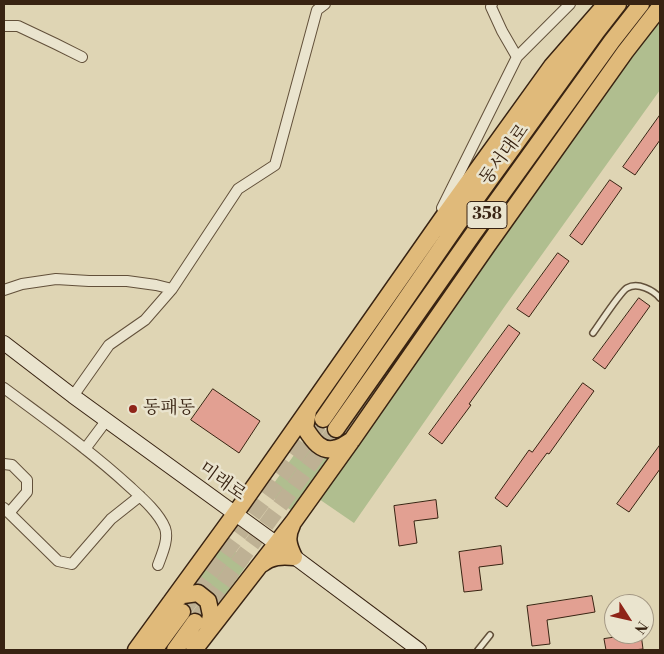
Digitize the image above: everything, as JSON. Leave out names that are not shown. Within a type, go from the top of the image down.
[{"type":"highway","points":[[154,650],[175,607],[235,514],[426,241],[552,66],[606,4]]},
{"type":"highway","name":"동서대로","points":[[323,420],[463,216],[618,4]]},
{"type":"highway","name":"동서대로","points":[[336,429],[484,218],[606,49],[641,4]]},
{"type":"highway","points":[[175,650],[202,627],[257,569],[277,544],[487,246],[660,6]]},
{"type":"highway","points":[[309,409],[305,428],[313,441],[324,448],[336,449],[352,440]]},
{"type":"highway","points":[[294,521],[289,531],[288,539],[289,547],[294,557]]},
{"type":"highway","points":[[257,569],[273,558],[282,556],[294,557]]},
{"type":"highway","points":[[136,650],[175,607],[183,595],[198,594],[208,601],[211,615],[202,627],[194,650]]},
{"type":"main road","name":"미래로","points":[[4,343],[106,421],[277,544],[419,650]]},
{"type":"street","points":[[73,396],[109,345],[145,320],[172,289],[238,189],[276,165],[318,10],[325,4]]},
{"type":"street","points":[[492,4],[491,7],[517,57]]},
{"type":"street","points":[[426,241],[517,57],[570,4]]},
{"type":"street","points":[[4,26],[18,26],[82,58]]},
{"type":"street","points":[[4,290],[22,284],[56,279],[89,282],[127,281],[172,289]]},
{"type":"street","points":[[4,388],[117,474],[154,510],[165,529],[165,549],[158,565]]},
{"type":"street","points":[[85,449],[106,421]]},
{"type":"street","points":[[4,464],[12,465],[27,480],[27,492],[6,510],[58,561],[72,564],[112,519],[140,496]]},
{"type":"lane","points":[[593,333],[627,288],[646,288],[656,293],[660,298]]},
{"type":"lane","points":[[478,650],[490,635]]},
{"type":"green space","points":[[660,18],[660,90],[505,306],[354,523],[319,499],[629,58]]},
{"type":"green space","points":[[304,441],[322,454],[335,455],[292,511],[267,493]]},
{"type":"green space","points":[[219,540],[249,562],[219,603],[213,596],[185,587]]},
{"type":"building","points":[[660,115],[660,140],[635,175],[623,167]]},
{"type":"building","points":[[610,180],[622,188],[582,245],[570,236]]},
{"type":"building","points":[[558,253],[569,261],[529,317],[517,309]]},
{"type":"building","points":[[639,298],[650,306],[605,369],[593,360]]},
{"type":"building","points":[[509,325],[520,333],[442,444],[429,434]]},
{"type":"building","points":[[583,383],[594,391],[549,454],[547,453],[507,507],[495,498],[529,450],[532,452]]},
{"type":"building","points":[[213,389],[260,421],[239,453],[191,420]]},
{"type":"building","points":[[660,445],[660,469],[629,512],[617,504]]},
{"type":"building","points":[[436,500],[438,518],[414,521],[417,543],[399,546],[394,506]]},
{"type":"building","points":[[501,546],[503,564],[479,567],[482,590],[464,592],[459,552]]},
{"type":"building","points":[[592,596],[595,612],[547,620],[550,644],[532,646],[527,606]]},
{"type":"building","points":[[605,644],[642,644],[643,649],[633,650],[606,650]]},
{"type":"tunnel","points":[[182,612],[323,419]]},
{"type":"tunnel","points":[[195,622],[336,429]]},
{"type":"place","name":"동패동","points":[[133,409]]}]
